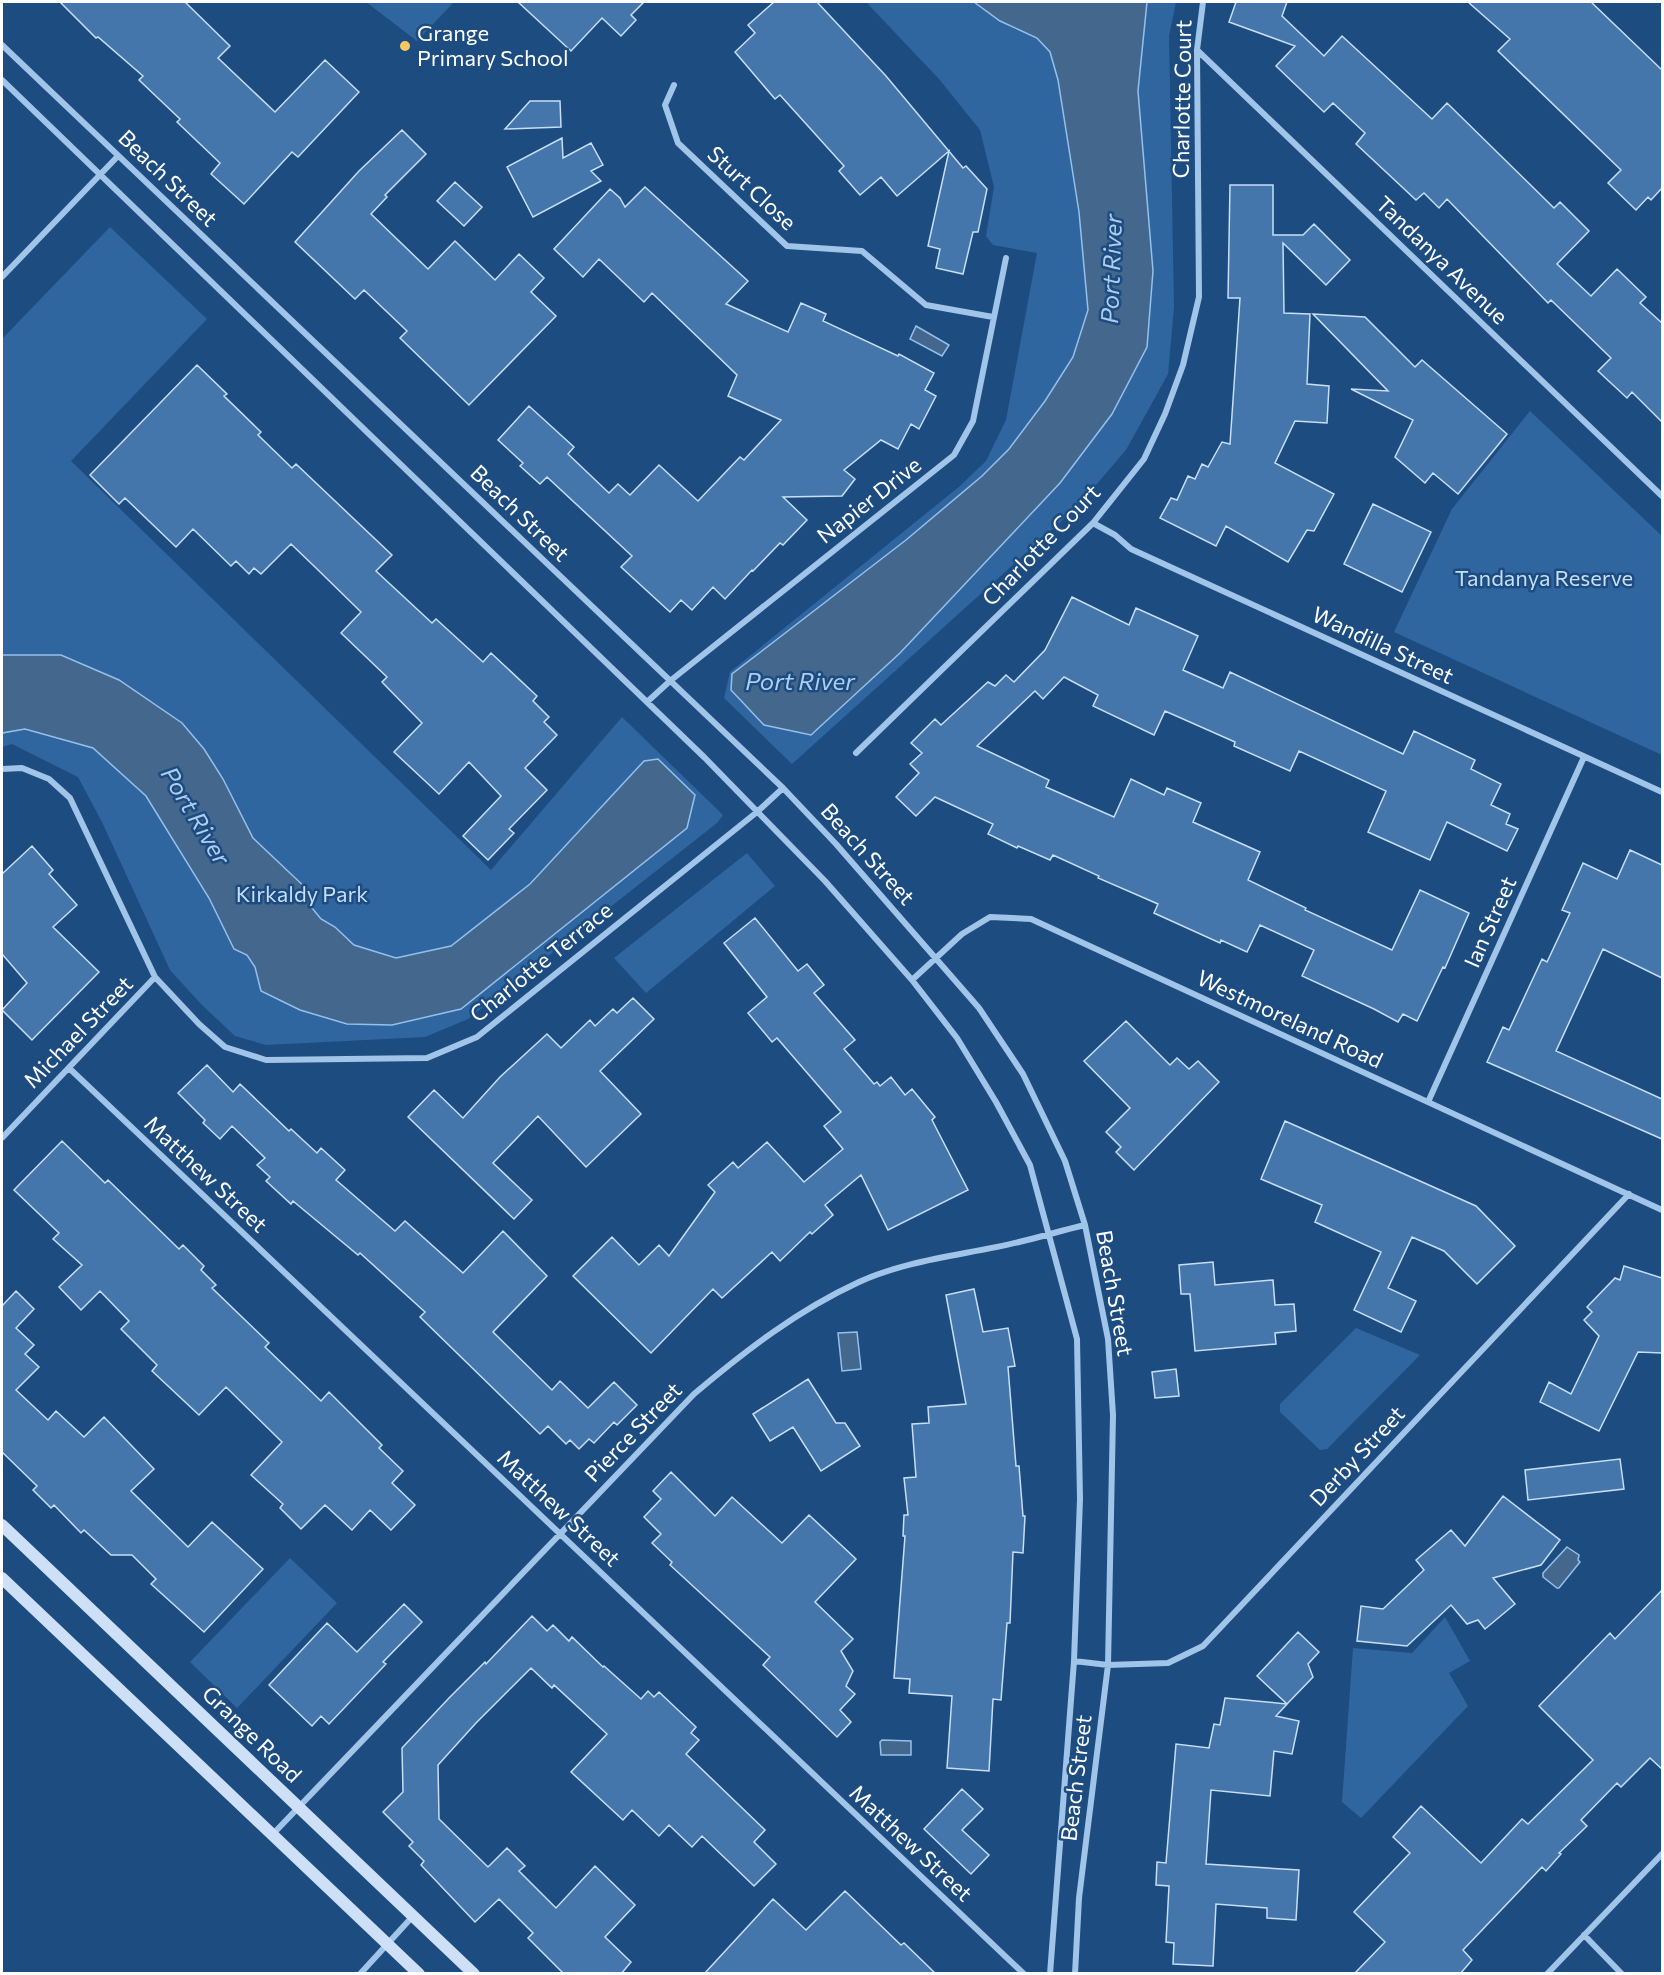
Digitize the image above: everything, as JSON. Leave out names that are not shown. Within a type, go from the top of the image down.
[{"type":"main road","name":"Grange Road","points":[[2,1525],[474,1974]]},
{"type":"main road","points":[[2,1578],[419,1974]]},
{"type":"street","name":"Charlotte Court","points":[[856,753],[1094,523],[1144,459],[1165,414],[1183,365],[1199,297],[1197,50],[1203,2]]},
{"type":"street","name":"Beach Street","points":[[2,45],[783,788],[836,844],[979,1008],[1023,1074],[1065,1161],[1085,1225],[1108,1339],[1113,1415],[1108,1665],[1079,1898],[1075,1974]]},
{"type":"street","name":"Tandanya Avenue","points":[[1197,50],[1662,496]]},
{"type":"street","name":"Beach Street","points":[[2,80],[705,758],[825,881],[912,980],[957,1038],[996,1102],[1030,1165],[1077,1339],[1080,1498],[1074,1661],[1050,1974]]},
{"type":"street","name":"Sturt Close","points":[[674,85],[665,105],[678,143],[787,246],[862,251],[926,305],[993,317]]},
{"type":"street","points":[[2,277],[118,156]]},
{"type":"street","name":"Napier Drive","points":[[647,702],[670,681],[954,455],[973,421],[1006,258]]},
{"type":"street","name":"Wandilla Street","points":[[1094,523],[1115,535],[1131,549],[1662,792]]},
{"type":"street","name":"Ian Street","points":[[1428,1102],[1584,757]]},
{"type":"street","name":"Charlotte Terrace","points":[[2,769],[22,768],[49,779],[70,798],[155,977],[199,1024],[225,1047],[266,1060],[427,1058],[477,1037],[757,812],[783,788]]},
{"type":"street","name":"Westmoreland Road","points":[[912,980],[962,934],[990,917],[1031,919],[1662,1210]]},
{"type":"street","name":"Michael Street","points":[[2,1138],[155,977]]},
{"type":"street","name":"Matthew Street","points":[[69,1068],[1024,1974]]},
{"type":"street","name":"Derby Street","points":[[1074,1661],[1108,1665],[1168,1663],[1203,1647],[1629,1194]]},
{"type":"street","name":"Pierce Street","points":[[273,1834],[694,1394],[747,1350],[810,1307],[861,1281],[916,1262],[1019,1242],[1085,1225]]},
{"type":"street","points":[[1547,1974],[1662,1854]]},
{"type":"street","points":[[360,1974],[413,1916]]},
{"type":"street","points":[[1584,1935],[1622,1974]]},
{"type":"green space","points":[[366,2],[454,2],[417,41]]},
{"type":"green space","points":[[866,2],[1176,2],[1169,36],[1174,307],[1168,374],[1126,450],[1078,506],[792,764],[724,698],[730,672],[960,486],[986,461],[1006,420],[1037,253],[993,245],[986,236],[994,187],[980,130],[939,79]]},
{"type":"green space","name":"Kirkaldy Park","points":[[110,227],[207,319],[71,461],[491,870],[622,717],[723,815],[717,823],[468,1019],[425,1037],[266,1045],[235,1036],[170,970],[102,822],[78,777],[12,744],[2,747],[2,339]]},
{"type":"green space","name":"Tandanya Reserve","points":[[1530,411],[1662,536],[1662,755],[1394,632],[1452,509]]},
{"type":"green space","points":[[747,853],[775,886],[646,993],[614,958]]},
{"type":"green space","points":[[1356,1328],[1420,1355],[1327,1449],[1320,1450],[1280,1412],[1280,1404]]},
{"type":"green space","points":[[290,1558],[337,1603],[237,1708],[190,1662]]},
{"type":"green space","points":[[1445,1617],[1470,1661],[1449,1673],[1468,1706],[1361,1818],[1342,1802],[1353,1648],[1412,1653]]},
{"type":"water","name":"Port River","points":[[974,2],[1147,2],[1138,91],[1153,271],[1147,347],[1112,414],[1060,483],[900,653],[811,735],[764,725],[731,690],[732,674],[906,540],[982,476],[1009,449],[1045,401],[1073,357],[1088,310],[1079,212],[1058,80],[1050,52],[1037,38],[1000,21]]},
{"type":"water","points":[[916,326],[949,345],[942,356],[910,339]]},
{"type":"water","name":"Port River","points":[[2,655],[61,655],[119,680],[182,723],[204,749],[223,779],[253,838],[309,891],[312,908],[321,919],[335,927],[354,945],[396,958],[451,946],[530,884],[644,761],[658,759],[695,795],[687,828],[461,1009],[392,1025],[347,1024],[300,1010],[261,991],[255,967],[247,955],[234,949],[209,898],[146,796],[93,748],[25,729],[2,733]]},
{"type":"water","points":[[857,1332],[861,1369],[842,1371],[838,1333]]},
{"type":"water","points":[[1567,1547],[1579,1555],[1580,1562],[1557,1588],[1543,1577],[1543,1573]]},
{"type":"water","points":[[882,1740],[911,1741],[911,1755],[881,1755],[880,1742]]},
{"type":"building","points":[[60,2],[185,2],[230,46],[218,58],[275,112],[325,60],[359,92],[298,157],[292,152],[244,204],[211,174],[220,163],[177,122],[180,119],[139,80],[143,76],[98,37],[96,38]]},
{"type":"building","points":[[518,2],[644,2],[631,15],[636,20],[621,36],[602,18],[571,51]]},
{"type":"building","points":[[774,2],[817,2],[886,76],[949,151],[897,196],[881,177],[860,195],[839,171],[844,166],[780,95],[775,99],[735,52],[755,33],[748,25]]},
{"type":"building","points":[[1236,2],[1287,2],[1282,16],[1324,56],[1342,36],[1432,119],[1447,103],[1554,208],[1560,202],[1589,231],[1557,264],[1591,296],[1617,269],[1646,297],[1640,303],[1662,323],[1662,422],[1632,392],[1627,398],[1598,371],[1611,358],[1551,300],[1548,303],[1447,199],[1439,208],[1424,193],[1416,200],[1356,144],[1365,133],[1333,103],[1324,112],[1276,66],[1295,46],[1229,22]]},
{"type":"building","points":[[1468,2],[1591,2],[1662,70],[1662,188],[1651,200],[1648,197],[1636,210],[1608,183],[1621,170],[1498,51],[1510,39]]},
{"type":"building","points":[[530,101],[560,101],[561,127],[505,129]]},
{"type":"building","points":[[402,130],[426,154],[385,195],[387,197],[371,214],[428,269],[455,241],[495,280],[519,254],[544,278],[531,292],[556,316],[469,405],[400,338],[407,331],[364,290],[355,299],[295,242],[359,171]]},
{"type":"building","points":[[562,138],[563,158],[591,143],[603,165],[591,171],[601,181],[533,217],[507,167]]},
{"type":"building","points":[[949,151],[963,168],[966,166],[987,189],[978,232],[973,232],[963,274],[936,268],[940,249],[928,246]]},
{"type":"building","points":[[455,182],[482,207],[464,226],[437,201]]},
{"type":"building","points":[[1230,185],[1273,185],[1273,235],[1303,235],[1314,224],[1350,260],[1326,285],[1283,243],[1284,313],[1310,314],[1307,384],[1329,386],[1327,423],[1295,421],[1275,463],[1334,494],[1314,531],[1307,530],[1288,562],[1226,526],[1216,546],[1160,518],[1171,498],[1177,500],[1188,476],[1195,479],[1202,464],[1208,467],[1222,442],[1230,444],[1240,298],[1228,298]]},
{"type":"building","points":[[645,187],[748,281],[726,304],[788,332],[801,303],[826,314],[823,321],[898,356],[899,354],[934,373],[925,390],[936,396],[919,429],[911,424],[898,449],[881,440],[844,470],[855,479],[842,496],[783,497],[807,520],[783,545],[780,543],[725,599],[713,587],[692,610],[681,600],[670,612],[621,567],[632,556],[547,477],[540,484],[520,466],[523,463],[498,440],[529,406],[574,447],[568,454],[609,493],[618,484],[630,495],[659,465],[698,501],[740,457],[744,460],[781,420],[728,396],[737,375],[652,293],[644,302],[599,259],[583,277],[554,249],[610,189],[620,198],[625,207]]},
{"type":"building","points":[[1313,314],[1365,317],[1415,367],[1422,360],[1507,434],[1458,494],[1433,473],[1425,483],[1395,457],[1413,420],[1351,389],[1388,391]]},
{"type":"building","points":[[197,365],[227,394],[224,396],[261,432],[258,435],[292,468],[296,464],[392,555],[376,571],[432,623],[436,619],[483,662],[491,653],[537,696],[533,701],[549,717],[544,722],[557,735],[525,768],[547,790],[509,829],[514,833],[488,860],[463,836],[501,796],[469,762],[439,794],[394,752],[422,723],[382,682],[387,677],[341,633],[361,612],[315,567],[291,544],[261,574],[254,568],[249,574],[236,561],[231,566],[193,529],[176,547],[125,498],[119,504],[90,475]]},
{"type":"building","points":[[1373,504],[1431,532],[1402,592],[1344,564]]},
{"type":"building","points":[[1072,597],[1129,625],[1136,608],[1198,636],[1183,670],[1223,688],[1230,672],[1403,754],[1414,731],[1475,760],[1471,769],[1501,784],[1491,805],[1510,814],[1506,824],[1518,829],[1507,851],[1447,822],[1430,860],[1368,832],[1386,791],[1299,751],[1290,771],[1234,746],[1235,742],[1165,711],[1154,735],[1093,706],[1098,695],[1064,677],[1043,699],[1035,691],[977,746],[1049,780],[1046,787],[1114,817],[1131,779],[1164,795],[1167,788],[1201,803],[1193,822],[1260,852],[1248,880],[1306,908],[1305,910],[1392,950],[1420,890],[1469,913],[1445,968],[1443,967],[1417,1021],[1403,1014],[1398,1022],[1302,976],[1314,950],[1260,925],[1247,952],[1221,940],[1220,943],[1154,913],[1158,904],[1098,878],[1099,876],[1053,855],[1050,860],[988,834],[993,824],[935,797],[916,816],[896,797],[919,773],[910,764],[922,753],[911,743],[935,719],[941,725],[988,682],[995,686],[1006,675],[1014,682],[1045,650]]},
{"type":"building","points":[[32,846],[53,870],[49,874],[77,905],[53,927],[99,972],[32,1040],[2,1010],[27,983],[2,954],[2,874]]},
{"type":"building","points":[[1630,850],[1662,865],[1662,978],[1603,949],[1556,1051],[1662,1099],[1662,1139],[1487,1062],[1503,1027],[1509,1030],[1542,959],[1547,962],[1570,913],[1562,910],[1583,863],[1617,879]]},
{"type":"building","points":[[755,918],[798,971],[807,964],[824,985],[814,993],[855,1040],[844,1049],[874,1084],[877,1082],[880,1086],[891,1077],[905,1095],[912,1089],[935,1117],[932,1120],[968,1190],[888,1230],[861,1175],[825,1205],[833,1215],[812,1234],[810,1232],[780,1261],[772,1252],[722,1298],[713,1289],[651,1353],[573,1276],[612,1237],[639,1265],[659,1245],[669,1256],[715,1192],[708,1185],[733,1162],[738,1168],[767,1142],[804,1182],[843,1149],[824,1126],[841,1112],[777,1038],[772,1042],[748,1013],[767,997],[724,943]]},
{"type":"building","points":[[633,998],[654,1019],[600,1071],[641,1114],[586,1167],[538,1116],[493,1163],[532,1200],[514,1219],[408,1117],[434,1090],[463,1118],[500,1077],[547,1034],[561,1048],[590,1020],[595,1026],[613,1009],[617,1013]]},
{"type":"building","points":[[1126,1021],[1170,1065],[1177,1058],[1189,1069],[1198,1061],[1219,1082],[1134,1170],[1116,1152],[1121,1147],[1106,1132],[1130,1108],[1084,1061]]},
{"type":"building","points":[[207,1065],[233,1092],[240,1084],[289,1131],[291,1129],[317,1153],[321,1148],[345,1170],[336,1180],[395,1231],[405,1221],[463,1273],[503,1231],[547,1276],[493,1332],[552,1390],[560,1381],[588,1408],[614,1382],[637,1405],[617,1425],[614,1422],[594,1443],[589,1439],[579,1449],[570,1440],[566,1444],[548,1426],[540,1434],[420,1317],[425,1312],[360,1253],[358,1255],[293,1201],[291,1204],[266,1181],[270,1177],[257,1165],[265,1158],[232,1126],[220,1139],[203,1123],[205,1120],[178,1093]]},
{"type":"building","points":[[1285,1121],[1476,1206],[1515,1246],[1477,1284],[1444,1251],[1412,1237],[1388,1288],[1416,1301],[1401,1332],[1354,1310],[1381,1252],[1315,1222],[1322,1205],[1261,1179]]},
{"type":"building","points":[[62,1141],[105,1183],[108,1180],[179,1249],[183,1245],[204,1266],[201,1270],[216,1285],[212,1288],[269,1343],[265,1347],[321,1401],[329,1392],[382,1445],[379,1448],[403,1471],[392,1483],[415,1505],[391,1530],[370,1510],[352,1530],[325,1505],[301,1529],[280,1508],[283,1504],[251,1475],[282,1442],[226,1387],[199,1415],[152,1371],[157,1365],[121,1329],[129,1321],[100,1291],[81,1310],[59,1287],[82,1265],[53,1239],[59,1233],[14,1190]]},
{"type":"building","points":[[1213,1262],[1215,1285],[1273,1280],[1275,1305],[1294,1304],[1296,1331],[1275,1333],[1276,1344],[1195,1351],[1190,1294],[1181,1294],[1179,1265]]},
{"type":"building","points":[[1624,1266],[1662,1278],[1662,1353],[1638,1352],[1599,1431],[1540,1402],[1549,1382],[1571,1394],[1599,1336],[1584,1320],[1592,1312],[1587,1307],[1615,1278],[1620,1280]]},
{"type":"building","points":[[974,1289],[983,1332],[1008,1328],[1015,1366],[1008,1367],[1016,1466],[1019,1466],[1023,1516],[1025,1516],[1023,1553],[1013,1552],[1010,1623],[1007,1623],[1001,1700],[993,1699],[989,1771],[947,1768],[952,1696],[909,1693],[910,1679],[894,1678],[905,1536],[903,1536],[904,1515],[908,1515],[904,1478],[916,1477],[912,1424],[929,1423],[928,1407],[966,1404],[946,1295]]},
{"type":"building","points":[[16,1291],[34,1309],[16,1328],[34,1345],[25,1354],[39,1367],[16,1390],[48,1420],[56,1411],[84,1437],[104,1417],[154,1469],[131,1491],[188,1547],[212,1522],[263,1569],[204,1632],[151,1584],[156,1579],[132,1555],[111,1555],[84,1530],[81,1533],[54,1505],[51,1508],[33,1490],[37,1486],[2,1452],[2,1306]]},
{"type":"building","points":[[1176,1369],[1179,1396],[1155,1398],[1152,1372]]},
{"type":"building","points":[[808,1379],[836,1423],[845,1423],[860,1446],[821,1471],[793,1427],[770,1441],[753,1414]]},
{"type":"building","points":[[1620,1459],[1624,1489],[1528,1500],[1525,1470]]},
{"type":"building","points":[[671,1472],[715,1516],[732,1497],[782,1543],[809,1515],[856,1559],[815,1602],[853,1639],[841,1651],[853,1671],[846,1686],[855,1694],[840,1710],[851,1722],[837,1737],[763,1665],[770,1657],[670,1565],[672,1562],[652,1543],[661,1534],[644,1517],[661,1499],[653,1491]]},
{"type":"building","points":[[1503,1496],[1560,1540],[1541,1565],[1493,1578],[1515,1604],[1485,1629],[1478,1620],[1467,1624],[1451,1605],[1407,1646],[1357,1641],[1361,1606],[1383,1609],[1424,1570],[1416,1560],[1451,1530],[1465,1546]]},
{"type":"building","points":[[1662,1590],[1662,1769],[1650,1758],[1621,1787],[1617,1783],[1581,1820],[1587,1826],[1559,1853],[1561,1854],[1546,1871],[1542,1867],[1463,1950],[1472,1960],[1460,1974],[1354,1974],[1385,1942],[1354,1912],[1410,1853],[1393,1837],[1421,1806],[1481,1863],[1522,1819],[1528,1824],[1593,1760],[1539,1706],[1610,1633],[1615,1639]]},
{"type":"building","points":[[404,1604],[422,1622],[383,1662],[386,1664],[329,1724],[321,1716],[312,1726],[269,1685],[327,1623],[357,1652]]},
{"type":"building","points":[[532,1616],[547,1631],[553,1625],[569,1641],[572,1637],[641,1699],[648,1691],[654,1697],[659,1692],[696,1727],[691,1733],[699,1740],[686,1754],[765,1830],[754,1842],[776,1864],[754,1886],[702,1836],[692,1847],[669,1825],[659,1836],[632,1810],[623,1820],[571,1772],[607,1734],[554,1685],[552,1688],[531,1668],[438,1765],[439,1819],[488,1867],[507,1848],[525,1866],[519,1871],[556,1908],[595,1866],[635,1905],[605,1937],[631,1962],[621,1974],[564,1974],[528,1938],[533,1933],[499,1899],[475,1922],[421,1865],[424,1861],[409,1846],[413,1842],[383,1812],[403,1792],[402,1748]]},
{"type":"building","points":[[1298,1632],[1319,1652],[1308,1664],[1313,1677],[1287,1704],[1257,1676]]},
{"type":"building","points":[[1225,1698],[1287,1704],[1276,1716],[1299,1721],[1292,1754],[1274,1751],[1270,1796],[1211,1790],[1206,1864],[1299,1870],[1296,1920],[1267,1918],[1267,1908],[1216,1904],[1213,1966],[1173,1964],[1174,1943],[1166,1942],[1169,1886],[1156,1885],[1157,1862],[1166,1863],[1176,1744],[1209,1748],[1214,1724],[1220,1725]]},
{"type":"building","points":[[962,1789],[983,1809],[962,1830],[989,1855],[971,1874],[924,1829]]},
{"type":"building","points":[[845,1891],[901,1945],[904,1943],[936,1974],[704,1974],[773,1899],[806,1930]]},
{"type":"place","name":"Grange Primary School","points":[[405,46]]}]
